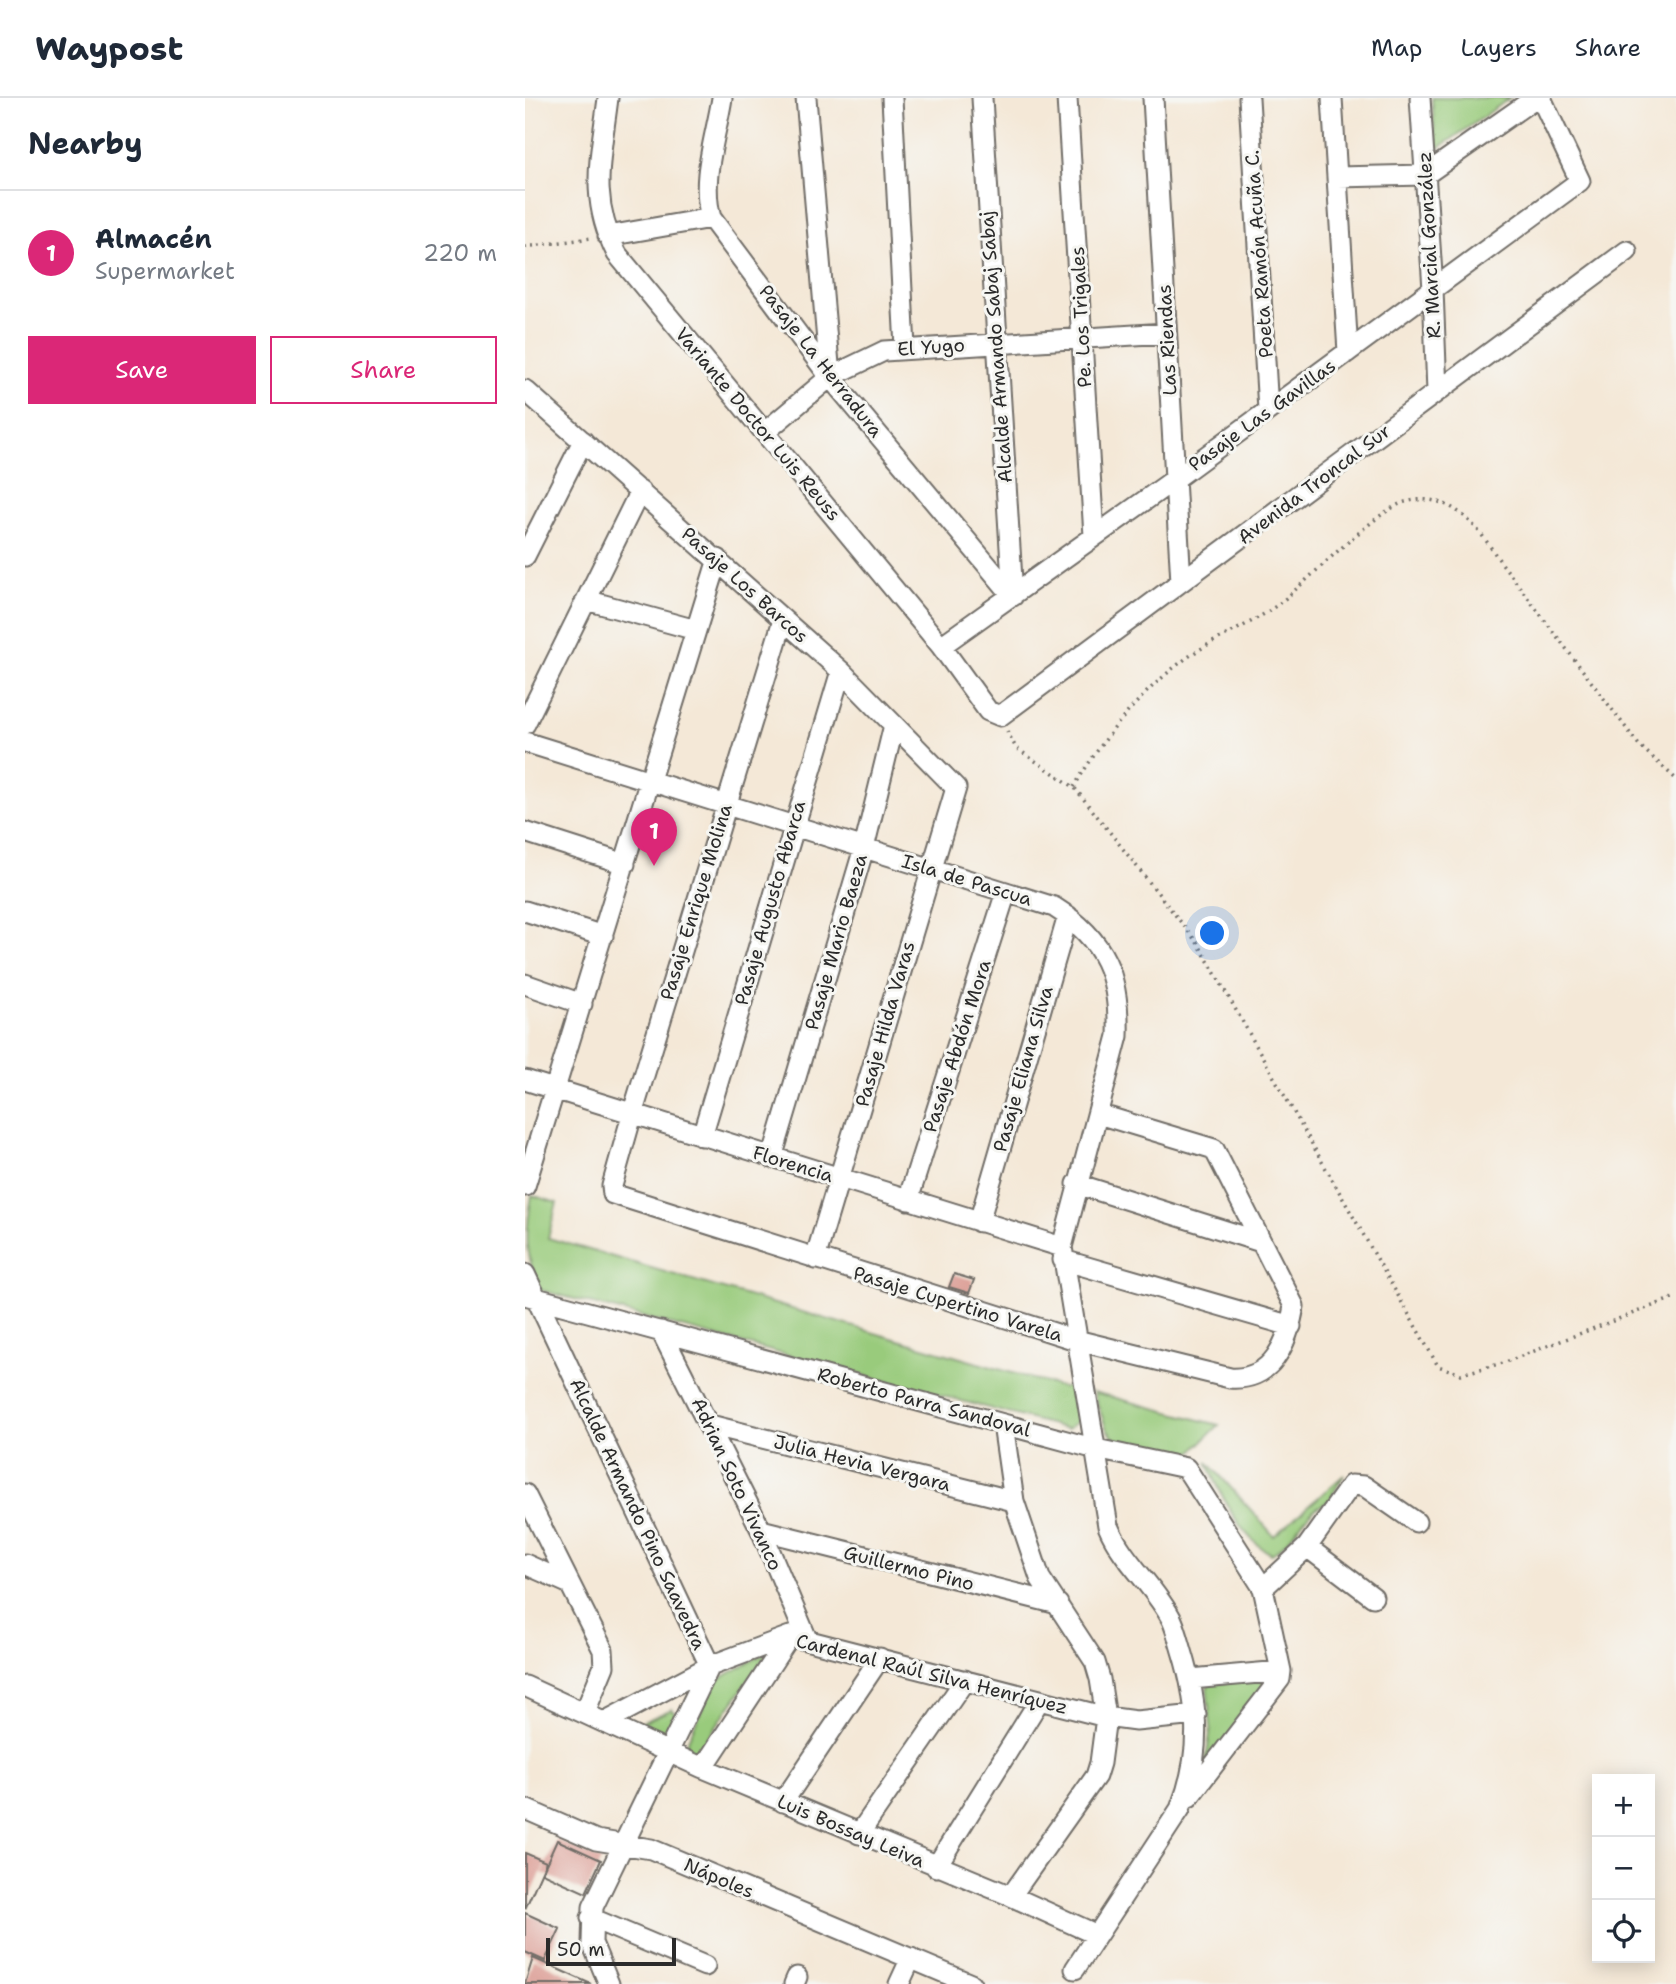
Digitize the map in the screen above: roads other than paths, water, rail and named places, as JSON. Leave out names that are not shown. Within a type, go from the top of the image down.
[{"type":"street","name":"Variante Doctor Luis Reuss","points":[[608,98],[597,178],[602,216],[617,254],[941,646],[988,710],[1000,716]]},
{"type":"street","points":[[608,236],[711,218],[706,195],[722,98]]},
{"type":"street","points":[[806,98],[830,377]]},
{"type":"street","points":[[892,98],[905,348]]},
{"type":"street","name":"Alcalde Armando Sabaj Sabaj","points":[[982,98],[995,343],[1013,596]]},
{"type":"street","name":"Pe. Los Trigales","points":[[1067,98],[1094,536]]},
{"type":"street","name":"Las Riendas","points":[[1153,98],[1181,582]]},
{"type":"street","name":"Poeta Ramón Acuña C.","points":[[1249,98],[1268,410]]},
{"type":"street","points":[[1332,98],[1348,352]]},
{"type":"street","name":"R. Marcial González","points":[[1420,98],[1437,392]]},
{"type":"street","points":[[1337,177],[1425,175],[1535,98]]},
{"type":"street","name":"Pasaje Las Gavillas","points":[[941,646],[1175,479],[1580,181],[1541,98]]},
{"type":"street","name":"Pasaje La Herradura","points":[[711,218],[830,377],[1013,596]]},
{"type":"street","name":"Avenida Troncal Sur","points":[[1000,716],[1627,251]]},
{"type":"street","name":"El Yugo","points":[[765,432],[830,377],[884,351],[1166,333]]},
{"type":"street","name":"Pasaje Los Barcos","points":[[525,391],[718,559],[841,671],[956,788]]},
{"type":"street","points":[[525,556],[583,441]]},
{"type":"street","points":[[525,724],[639,491]]},
{"type":"street","points":[[527,1173],[556,1090],[718,559]]},
{"type":"street","points":[[586,600],[696,630]]},
{"type":"street","name":"Pasaje Enrique Molina","points":[[612,1186],[725,804],[783,620]]},
{"type":"street","name":"Pasaje Augusto Abarca","points":[[702,1136],[841,671]]},
{"type":"street","name":"Pasaje Mario Baeza","points":[[772,1158],[864,848],[894,725]]},
{"type":"street","name":"Isla de Pascua","points":[[525,742],[1054,907],[1067,916],[1095,943],[1106,959],[1119,1001],[1118,1036],[1077,1184],[1063,1254]]},
{"type":"street","name":"Pasaje Hilda Varas","points":[[815,1259],[956,788]]},
{"type":"street","points":[[525,831],[625,864]]},
{"type":"street","name":"Pasaje Abdón Mora","points":[[908,1200],[1006,892]]},
{"type":"street","points":[[525,911],[603,936]]},
{"type":"street","name":"Pasaje Eliana Silva","points":[[979,1222],[1067,916]]},
{"type":"street","points":[[525,985],[582,1004]]},
{"type":"street","name":"Florencia","points":[[525,1080],[979,1222],[1063,1254],[1291,1326]]},
{"type":"street","points":[[1098,1114],[1214,1149],[1294,1306],[1291,1326]]},
{"type":"street","points":[[1077,1184],[1261,1242]]},
{"type":"street","name":"Pasaje Cupertino Varela","points":[[612,1186],[613,1194],[625,1200],[1076,1340],[1246,1379],[1265,1368],[1281,1351],[1291,1326]]},
{"type":"street","points":[[1063,1254],[1108,1527],[1117,1548],[1172,1620],[1191,1679],[1198,1745],[1190,1786],[1180,1809]]},
{"type":"street","name":"Alcalde Armando Pino Saavedra","points":[[525,1274],[530,1297],[711,1666],[597,1897],[591,1918],[593,1943],[609,1984]]},
{"type":"street","name":"Roberto Parra Sandoval","points":[[530,1297],[1096,1449],[1185,1468],[1263,1588],[1281,1671]]},
{"type":"street","name":"Adrian Soto Vivanco","points":[[661,1331],[761,1531],[799,1638]]},
{"type":"street","points":[[1003,1424],[1014,1501],[1040,1578],[1095,1662],[1106,1717],[1101,1763],[1096,1776],[1011,1896]]},
{"type":"street","name":"Julia Hevia Vergara","points":[[710,1425],[1014,1501]]},
{"type":"street","points":[[1263,1588],[1307,1547],[1351,1485],[1364,1486],[1416,1522]]},
{"type":"street","points":[[525,1493],[604,1656],[604,1666],[585,1712]]},
{"type":"street","name":"Guillermo Pino","points":[[761,1531],[1058,1604]]},
{"type":"street","points":[[1307,1547],[1373,1597]]},
{"type":"street","points":[[525,1564],[570,1584]]},
{"type":"street","points":[[703,1768],[799,1638]]},
{"type":"street","name":"Cardenal Raúl Silva Henríquez","points":[[606,1721],[711,1666],[799,1638],[1106,1717],[1136,1721],[1196,1715]]},
{"type":"street","points":[[783,1802],[880,1658]]},
{"type":"street","points":[[1075,1969],[1180,1809],[1280,1679],[1281,1671],[1191,1679]]},
{"type":"street","points":[[859,1834],[965,1680]]},
{"type":"street","points":[[525,1686],[606,1721]]},
{"type":"street","points":[[936,1867],[1039,1701]]},
{"type":"street","name":"Luis Bossay Leiva","points":[[606,1721],[703,1768],[1011,1896],[1097,1936]]},
{"type":"street","name":"Nápoles","points":[[525,1809],[596,1840],[651,1849],[971,1984]]},
{"type":"street","points":[[591,1918],[705,1966]]},
{"type":"street","points":[[899,1984],[911,1958]]},
{"type":"place","name":"Almacén","points":[[654,866]]}]
